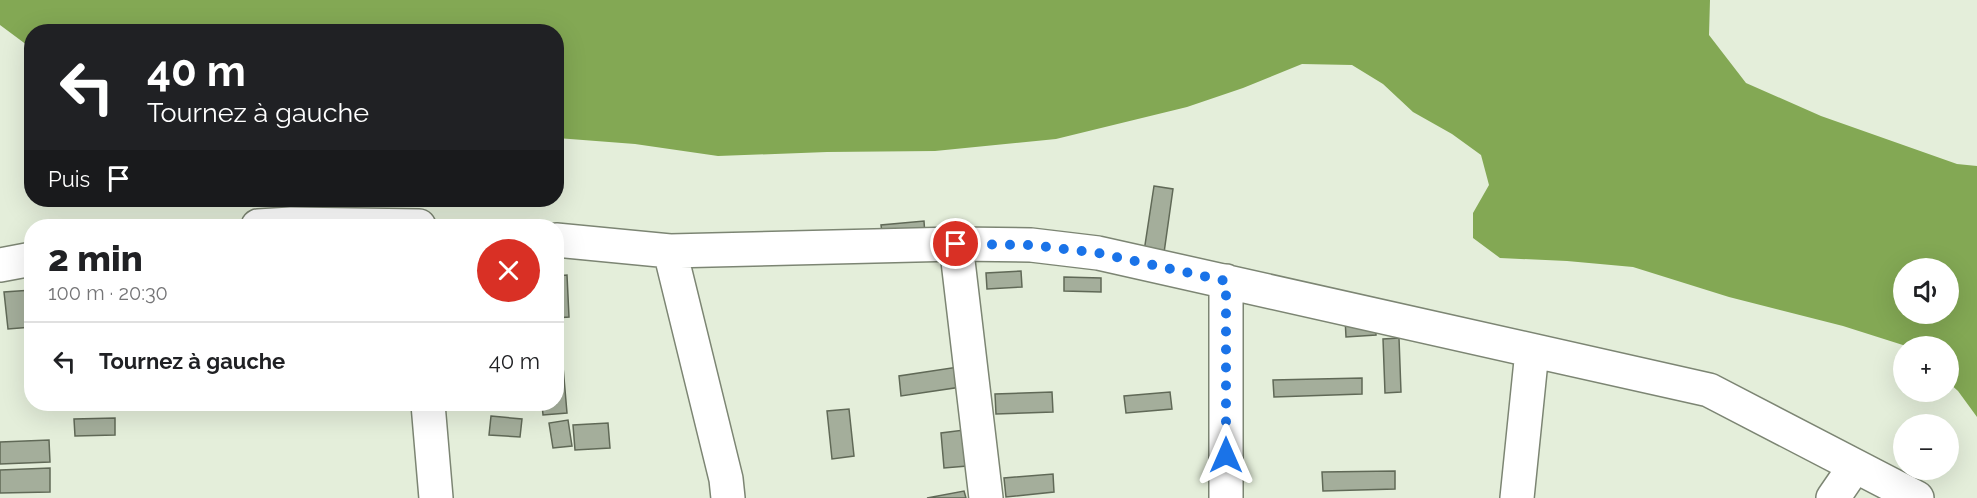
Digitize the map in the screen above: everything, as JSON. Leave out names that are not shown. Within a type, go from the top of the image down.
[{"type":"street","points":[[564,241],[670,251],[956,244],[1031,245],[1098,253],[1709,390],[1917,498]]},
{"type":"street","points":[[956,244],[986,498]]},
{"type":"street","points":[[670,251],[726,479],[728,498]]},
{"type":"street","points":[[0,265],[24,260]]},
{"type":"street","points":[[1226,281],[1226,498]]},
{"type":"street","points":[[1518,498],[1532,351]]},
{"type":"street","points":[[429,411],[436,498]]},
{"type":"street","points":[[1833,498],[1855,466]]},
{"type":"shaded area","points":[[0,0],[1710,0],[1709,35],[1746,83],[1821,116],[1957,164],[1977,166],[1977,417],[1959,392],[1959,336],[1893,336],[1893,342],[1843,326],[1729,297],[1633,267],[1500,258],[1473,238],[1473,213],[1489,185],[1481,155],[1452,134],[1413,112],[1383,84],[1352,65],[1302,64],[1243,88],[1187,107],[1056,139],[935,151],[718,156],[635,144],[564,139],[564,24],[24,24],[24,43],[0,25]]},
{"type":"building","points":[[1154,186],[1173,189],[1163,260],[1143,258]]},
{"type":"building","points":[[924,221],[925,236],[883,240],[881,225]]},
{"type":"building","points":[[1021,271],[1022,287],[987,289],[986,273]]},
{"type":"building","points":[[564,275],[567,275],[569,317],[564,317]]},
{"type":"building","points":[[1064,277],[1101,278],[1101,292],[1064,291]]},
{"type":"building","points":[[24,291],[24,328],[8,329],[4,292]]},
{"type":"building","points":[[1376,316],[1376,335],[1346,337],[1345,318]]},
{"type":"building","points":[[1399,338],[1401,392],[1385,393],[1383,339]]},
{"type":"building","points":[[958,367],[961,387],[901,396],[899,376]]},
{"type":"building","points":[[564,378],[567,413],[543,415],[543,411],[564,411]]},
{"type":"building","points":[[1362,378],[1362,394],[1274,397],[1273,380]]},
{"type":"building","points":[[1052,392],[1053,412],[996,414],[995,394]]},
{"type":"building","points":[[1170,392],[1172,409],[1126,413],[1124,396]]},
{"type":"building","points":[[849,409],[854,456],[832,459],[827,411]]},
{"type":"building","points":[[491,416],[522,419],[520,437],[489,435]]},
{"type":"building","points":[[115,418],[115,435],[75,436],[74,419]]},
{"type":"building","points":[[568,420],[572,446],[553,448],[549,423]]},
{"type":"building","points":[[608,423],[610,448],[575,450],[573,425]]},
{"type":"building","points":[[964,430],[967,466],[944,468],[941,433]]},
{"type":"building","points":[[49,440],[50,462],[0,464],[0,442]]},
{"type":"building","points":[[50,468],[50,492],[0,493],[0,470]]},
{"type":"building","points":[[1395,471],[1395,489],[1323,491],[1322,472]]},
{"type":"building","points":[[1053,474],[1054,492],[1006,497],[1004,478]]},
{"type":"building","points":[[964,491],[966,498],[927,498]]},
{"type":"route","points":[[956,244],[1031,245],[1098,253],[1226,281],[1226,455]]}]
